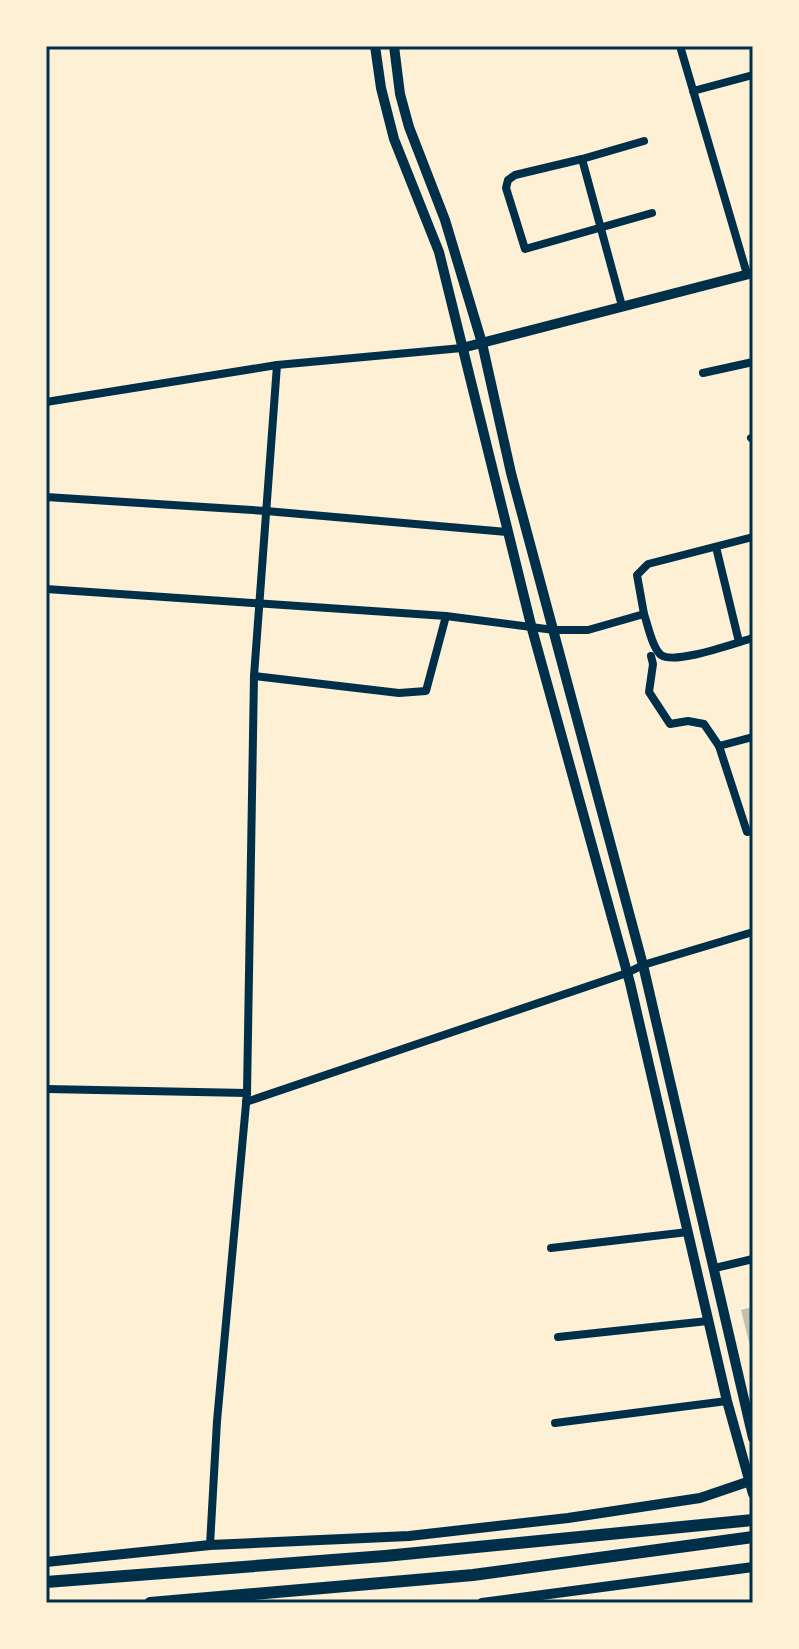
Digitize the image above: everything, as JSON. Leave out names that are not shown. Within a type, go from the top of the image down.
[{"type":"highway","points":[[46,1582],[385,1556],[753,1521]]},
{"type":"highway","points":[[150,1603],[473,1575],[753,1536]]},
{"type":"street","points":[[375,46],[381,88],[394,139],[432,230],[532,629],[627,973],[727,1401],[753,1494]]},
{"type":"street","points":[[394,46],[400,94],[409,127],[454,246],[482,343],[511,473],[643,965],[715,1268],[749,1396],[753,1438]]},
{"type":"street","points":[[46,402],[277,365],[462,348],[750,273],[680,46]]},
{"type":"street","points":[[693,91],[753,75]]},
{"type":"street","points":[[644,141],[515,175],[508,180],[506,188],[525,249],[652,213]]},
{"type":"street","points":[[582,159],[622,306]]},
{"type":"street","points":[[703,373],[753,362]]},
{"type":"street","points":[[210,1545],[218,1406],[247,1097],[254,676],[277,365]]},
{"type":"street","points":[[46,497],[266,511],[507,532]]},
{"type":"street","points":[[753,537],[648,564],[637,575],[644,614],[658,653],[664,657],[686,656],[753,638]]},
{"type":"street","points":[[716,547],[739,642]]},
{"type":"street","points":[[46,589],[446,616],[554,630],[588,630],[644,614]]},
{"type":"street","points":[[254,676],[399,693],[426,691],[446,616]]},
{"type":"street","points":[[651,656],[653,664],[649,692],[670,724],[688,721],[704,724],[719,746],[747,832],[753,831]]},
{"type":"street","points":[[719,746],[753,737]]},
{"type":"street","points":[[46,1089],[247,1097],[627,973],[643,965],[753,932]]},
{"type":"street","points":[[551,1248],[688,1232]]},
{"type":"street","points":[[715,1268],[753,1259]]},
{"type":"street","points":[[558,1337],[708,1321]]},
{"type":"street","points":[[555,1423],[727,1401]]},
{"type":"street","points":[[46,1562],[210,1545],[409,1536],[568,1518],[700,1498],[751,1480]]},
{"type":"street","points":[[753,1521],[753,1536]]},
{"type":"street","points":[[482,1603],[753,1567]]},
{"type":"building","points":[[753,1307],[753,1354],[752,1354],[741,1310]]}]
